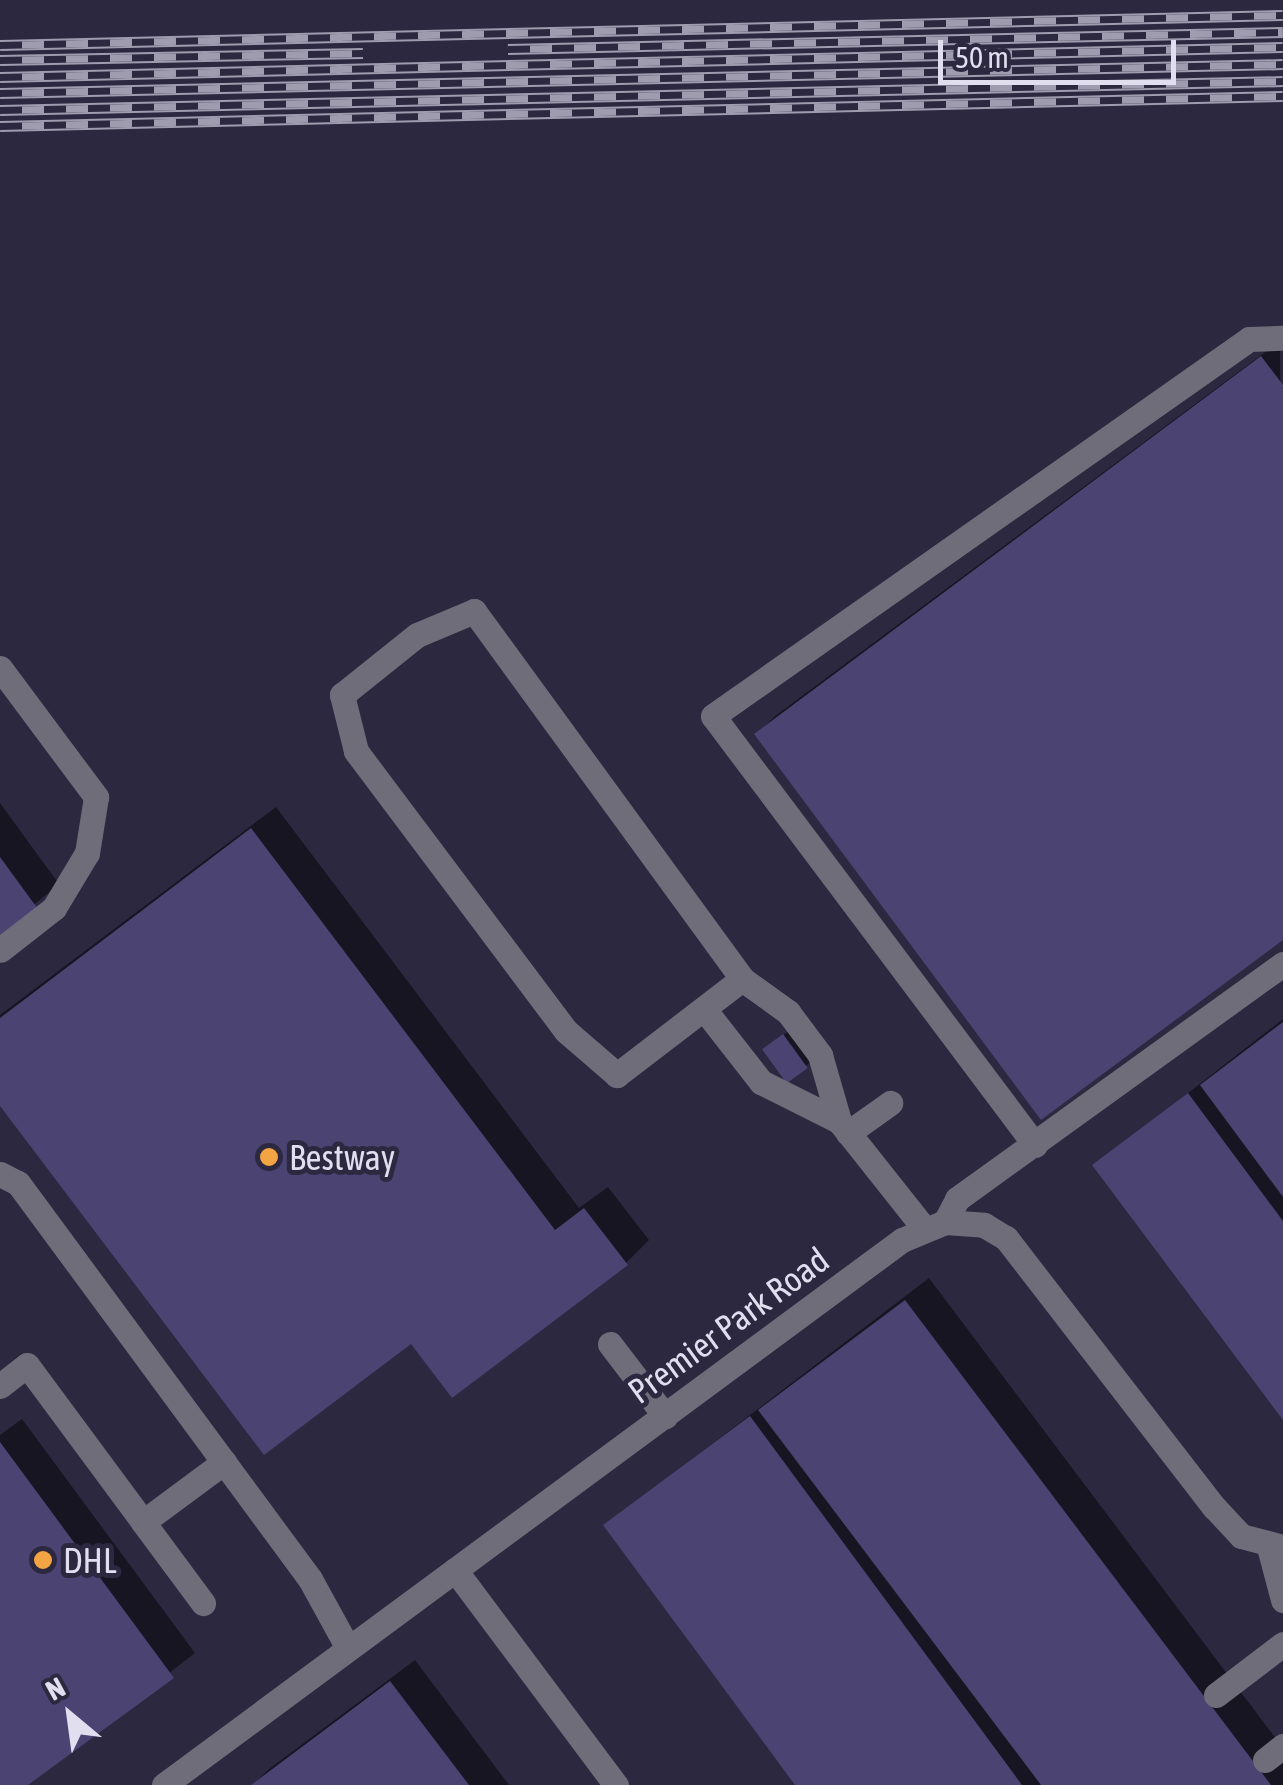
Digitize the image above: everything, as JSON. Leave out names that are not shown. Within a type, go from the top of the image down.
[{"type":"street","points":[[1034,1144],[713,716],[1249,339],[1283,338]]},
{"type":"street","points":[[742,979],[617,1075],[566,1031],[356,751],[342,695],[417,635],[474,610],[742,979],[788,1012],[820,1055],[844,1127]]},
{"type":"street","points":[[0,668],[96,797],[87,853],[54,908],[0,950]]},
{"type":"street","name":"Premier Park Road","points":[[164,1785],[665,1416],[934,1224],[958,1199],[1283,964]]},
{"type":"street","points":[[704,1009],[761,1082],[844,1127],[934,1224],[984,1224],[1025,1258],[1214,1508],[1241,1536],[1276,1547],[1283,1600]]},
{"type":"street","points":[[844,1127],[890,1102]]},
{"type":"street","points":[[0,1174],[18,1183],[310,1579],[348,1648]]},
{"type":"street","points":[[610,1344],[665,1416]]},
{"type":"street","points":[[0,1386],[28,1366],[203,1602]]},
{"type":"street","points":[[143,1522],[224,1462]]},
{"type":"street","points":[[455,1570],[616,1785]]},
{"type":"street","points":[[1216,1696],[1283,1644]]},
{"type":"building","points":[[1261,356],[1283,385],[1283,940],[1041,1120],[754,734]]},
{"type":"building","name":"Bestway","points":[[251,828],[555,1230],[584,1208],[628,1265],[452,1398],[411,1344],[264,1455],[0,1106],[0,1018]]},
{"type":"building","points":[[0,857],[38,909],[0,936]]},
{"type":"building","points":[[1283,1022],[1283,1197],[1200,1085]]},
{"type":"building","points":[[783,1034],[808,1068],[787,1083],[762,1049]]},
{"type":"building","points":[[1188,1093],[1283,1221],[1283,1420],[1092,1165]]},
{"type":"building","points":[[905,1300],[1271,1785],[1041,1785],[758,1410]]},
{"type":"building","points":[[750,1416],[1022,1785],[795,1785],[603,1525]]},
{"type":"building","name":"DHL","points":[[0,1442],[174,1678],[28,1785],[0,1785]]},
{"type":"building","points":[[390,1681],[469,1785],[251,1785]]},
{"type":"railway","points":[[0,45],[1283,15]]},
{"type":"railway","points":[[508,49],[1283,32]]},
{"type":"railway","points":[[0,77],[1283,47]]},
{"type":"railway","points":[[0,60],[363,53]]},
{"type":"railway","points":[[0,93],[1283,64]]},
{"type":"railway","points":[[0,110],[1283,81]]},
{"type":"railway","points":[[0,126],[1283,96]]},
{"type":"place","name":"Bestway","points":[[269,1157]]},
{"type":"place","name":"DHL","points":[[43,1560]]}]
